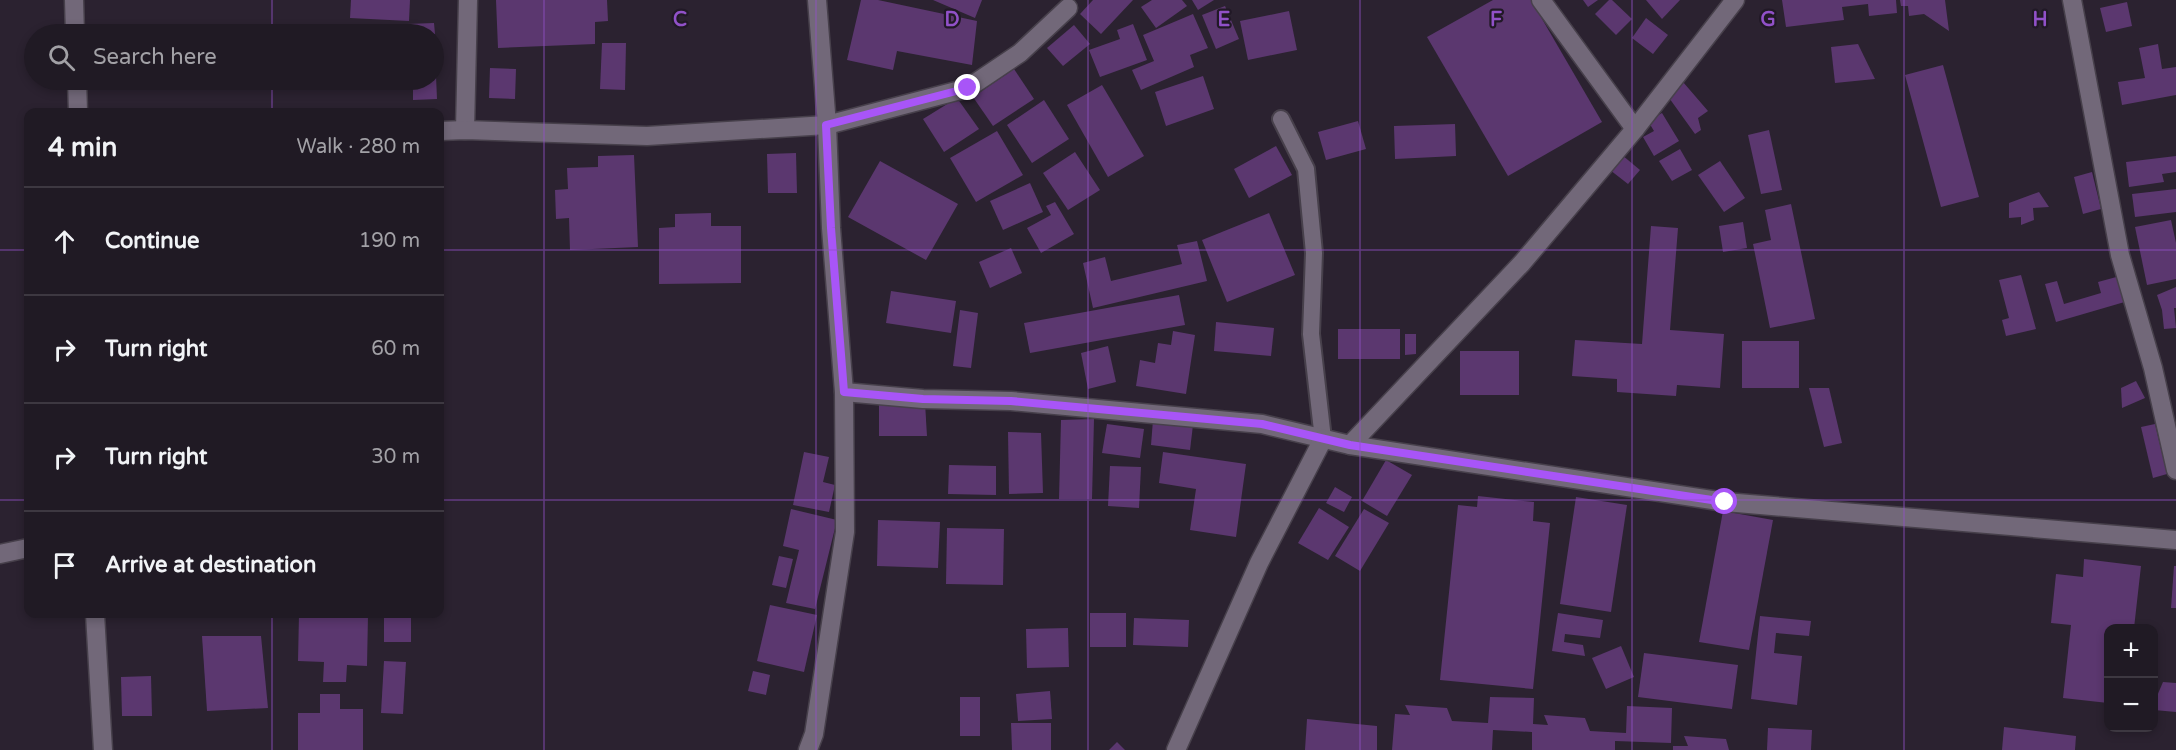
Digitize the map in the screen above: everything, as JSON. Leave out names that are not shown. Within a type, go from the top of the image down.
[{"type":"street","points":[[74,0],[75,24]]},
{"type":"street","points":[[465,130],[468,0]]},
{"type":"street","points":[[808,750],[814,734],[845,532],[844,392],[817,0]]},
{"type":"street","points":[[1541,0],[1635,129]]},
{"type":"street","points":[[1350,445],[1522,262],[1635,129],[1735,0]]},
{"type":"street","points":[[2072,0],[2120,255],[2154,368],[2176,470]]},
{"type":"street","points":[[444,131],[647,136],[826,125],[968,88],[1020,53],[1068,8]]},
{"type":"street","points":[[77,90],[78,108]]},
{"type":"street","points":[[844,392],[923,399],[1011,401],[1262,424],[1350,445],[1725,502],[2176,540]]},
{"type":"street","points":[[1176,750],[1258,564],[1323,439]]},
{"type":"street","points":[[0,554],[24,549]]},
{"type":"street","points":[[95,618],[103,750]]},
{"type":"lane","points":[[1281,119],[1306,169],[1314,253],[1311,334],[1323,439]]},
{"type":"building","points":[[351,0],[410,0],[409,21],[350,18]]},
{"type":"building","points":[[496,0],[607,0],[608,21],[595,22],[595,44],[498,48]]},
{"type":"building","points":[[861,0],[878,0],[977,21],[972,65],[897,51],[893,70],[847,60]]},
{"type":"building","points":[[933,0],[982,0],[975,18]]},
{"type":"building","points":[[1093,0],[1133,0],[1101,34],[1080,14]]},
{"type":"building","points":[[1152,0],[1182,0],[1187,6],[1156,28],[1141,7]]},
{"type":"building","points":[[1192,0],[1214,0],[1198,10]]},
{"type":"building","points":[[1493,0],[1531,0],[1602,122],[1508,176],[1427,37]]},
{"type":"building","points":[[1583,0],[1598,0],[1588,7]]},
{"type":"building","points":[[1609,0],[1612,0],[1632,19],[1616,35],[1595,14]]},
{"type":"building","points":[[1646,0],[1680,0],[1662,19]]},
{"type":"building","points":[[1782,0],[1896,0],[1897,13],[1869,16],[1868,4],[1842,7],[1844,20],[1786,27]]},
{"type":"building","points":[[1900,0],[1945,0],[1949,31],[1924,14],[1909,16],[1908,6],[1901,6]]},
{"type":"building","points":[[2127,2],[2132,26],[2106,32],[2100,8]]},
{"type":"building","points":[[1225,6],[1239,39],[1216,49],[1202,15]]},
{"type":"building","points":[[1289,11],[1297,50],[1248,60],[1240,21]]},
{"type":"building","points":[[1193,14],[1208,48],[1190,55],[1194,67],[1141,90],[1132,70],[1154,61],[1143,35]]},
{"type":"building","points":[[1646,18],[1668,35],[1653,54],[1632,38]]},
{"type":"building","points":[[1133,24],[1147,60],[1100,77],[1089,50],[1120,39],[1117,30]]},
{"type":"building","points":[[1074,25],[1090,44],[1063,66],[1047,48]]},
{"type":"building","points":[[602,43],[626,43],[625,90],[600,89]]},
{"type":"building","points":[[1858,44],[1875,79],[1835,83],[1831,47]]},
{"type":"building","points":[[2158,44],[2162,69],[2176,67],[2176,95],[2122,105],[2118,82],[2145,78],[2139,48]]},
{"type":"building","points":[[1943,65],[1979,197],[1941,207],[1905,75]]},
{"type":"building","points":[[490,68],[516,69],[515,99],[489,98]]},
{"type":"building","points":[[1014,69],[1034,99],[993,126],[973,97]]},
{"type":"building","points":[[1203,76],[1214,109],[1166,126],[1155,92]]},
{"type":"building","points":[[1683,82],[1708,111],[1698,118],[1701,130],[1695,134],[1667,95]]},
{"type":"building","points":[[1102,85],[1144,156],[1108,177],[1067,105]]},
{"type":"building","points":[[413,90],[437,90],[437,99],[413,100]]},
{"type":"building","points":[[957,98],[979,129],[944,152],[923,119]]},
{"type":"building","points":[[1044,100],[1069,139],[1032,163],[1007,125]]},
{"type":"building","points":[[1662,113],[1679,141],[1654,156],[1643,137],[1654,131],[1648,121]]},
{"type":"building","points":[[1358,121],[1366,149],[1326,160],[1318,132]]},
{"type":"building","points":[[1455,124],[1456,156],[1395,159],[1394,126]]},
{"type":"building","points":[[1769,130],[1782,190],[1761,194],[1748,135]]},
{"type":"building","points":[[997,131],[1023,175],[976,202],[950,158]]},
{"type":"building","points":[[1276,146],[1292,175],[1249,198],[1234,169]]},
{"type":"building","points":[[1680,149],[1692,170],[1672,181],[1659,161]]},
{"type":"building","points":[[1075,152],[1100,190],[1068,210],[1043,173]]},
{"type":"building","points":[[796,153],[797,193],[768,193],[767,154]]},
{"type":"building","points":[[634,155],[638,247],[570,250],[569,218],[556,219],[555,190],[568,189],[567,168],[598,167],[598,156]]},
{"type":"building","points":[[1622,155],[1640,170],[1628,184],[1610,170]]},
{"type":"building","points":[[2176,156],[2176,172],[2162,174],[2164,182],[2129,187],[2126,162]]},
{"type":"building","points":[[880,161],[958,204],[926,260],[848,217]]},
{"type":"building","points":[[1720,161],[1745,198],[1724,212],[1698,175]]},
{"type":"building","points":[[2092,172],[2101,209],[2083,214],[2074,177]]},
{"type":"building","points":[[1030,183],[1043,212],[1003,230],[990,201]]},
{"type":"building","points":[[2176,189],[2176,212],[2135,217],[2132,194]]},
{"type":"building","points":[[2039,192],[2049,207],[2033,208],[2034,220],[2021,225],[2021,217],[2009,218],[2009,203]]},
{"type":"building","points":[[1055,202],[1074,234],[1041,253],[1027,228],[1051,215],[1046,206]]},
{"type":"building","points":[[1791,204],[1815,319],[1770,328],[1753,244],[1771,240],[1765,210]]},
{"type":"building","points":[[711,213],[711,226],[741,226],[741,283],[659,284],[659,228],[675,227],[675,214]]},
{"type":"building","points":[[1269,213],[1295,275],[1227,302],[1202,240]]},
{"type":"building","points":[[2171,220],[2176,243],[2176,279],[2147,285],[2135,227]]},
{"type":"building","points":[[1743,222],[1747,248],[1723,252],[1719,226]]},
{"type":"building","points":[[1651,226],[1678,228],[1670,330],[1724,334],[1720,388],[1677,385],[1676,396],[1617,392],[1617,379],[1572,376],[1575,340],[1642,344]]},
{"type":"building","points":[[1197,241],[1207,281],[1093,308],[1083,263],[1105,257],[1111,281],[1182,264],[1177,245]]},
{"type":"building","points":[[1011,248],[1022,273],[990,288],[979,262]]},
{"type":"building","points":[[2021,275],[2036,329],[2006,336],[2002,320],[2009,318],[1999,280]]},
{"type":"building","points":[[2120,276],[2128,301],[2056,322],[2045,284],[2057,281],[2064,304],[2101,293],[2098,282]]},
{"type":"building","points":[[2176,287],[2176,308],[2174,308],[2176,328],[2164,329],[2162,310],[2157,295]]},
{"type":"building","points":[[891,291],[956,301],[951,333],[886,323]]},
{"type":"building","points":[[1179,295],[1185,325],[1030,353],[1024,323]]},
{"type":"building","points":[[960,310],[978,313],[971,368],[953,366]]},
{"type":"building","points":[[1216,322],[1274,328],[1271,356],[1214,351]]},
{"type":"building","points":[[1338,329],[1400,329],[1400,359],[1338,359]]},
{"type":"building","points":[[1173,331],[1195,335],[1186,394],[1136,386],[1140,360],[1155,363],[1158,343],[1171,345]]},
{"type":"building","points":[[1405,334],[1416,334],[1416,354],[1405,355]]},
{"type":"building","points":[[1742,341],[1799,341],[1799,388],[1742,388]]},
{"type":"building","points":[[1108,346],[1116,382],[1088,389],[1081,353]]},
{"type":"building","points":[[1460,351],[1519,351],[1519,395],[1460,395]]},
{"type":"building","points":[[2136,381],[2145,398],[2122,408],[2121,388]]},
{"type":"building","points":[[1809,388],[1829,388],[1842,443],[1824,447]]},
{"type":"building","points":[[879,403],[925,403],[927,436],[879,436]]},
{"type":"building","points":[[1094,419],[1092,499],[1059,499],[1061,420]]},
{"type":"building","points":[[1153,420],[1193,425],[1190,450],[1151,445]]},
{"type":"building","points":[[1107,424],[1144,429],[1140,458],[1102,453]]},
{"type":"building","points":[[2155,424],[2167,474],[2153,478],[2141,427]]},
{"type":"building","points":[[1008,432],[1041,433],[1043,493],[1009,494]]},
{"type":"building","points":[[804,452],[829,457],[823,482],[835,485],[829,512],[793,505]]},
{"type":"building","points":[[1163,452],[1246,464],[1236,537],[1190,530],[1196,489],[1159,483]]},
{"type":"building","points":[[1386,460],[1412,475],[1387,516],[1362,501]]},
{"type":"building","points":[[949,465],[996,466],[996,495],[948,494]]},
{"type":"building","points":[[1110,466],[1141,467],[1139,508],[1108,506]]},
{"type":"building","points":[[1335,487],[1352,497],[1344,512],[1326,503]]},
{"type":"building","points":[[1478,496],[1534,502],[1533,521],[1550,523],[1533,689],[1440,680],[1458,505],[1477,507]]},
{"type":"building","points":[[1576,497],[1627,505],[1611,612],[1560,604]]},
{"type":"building","points":[[1319,508],[1349,527],[1328,560],[1298,543]]},
{"type":"building","points":[[791,509],[837,520],[815,609],[786,603],[799,550],[783,546]]},
{"type":"building","points":[[1364,509],[1389,523],[1360,571],[1335,556]]},
{"type":"building","points":[[1723,511],[1773,520],[1749,650],[1699,642]]},
{"type":"building","points":[[878,520],[940,522],[938,568],[877,566]]},
{"type":"building","points":[[947,528],[1004,529],[1003,585],[946,584]]},
{"type":"building","points":[[779,556],[793,559],[786,588],[772,585]]},
{"type":"building","points":[[2084,559],[2141,566],[2134,624],[2104,624],[2104,703],[2063,698],[2071,625],[2051,623],[2056,574],[2083,577]]},
{"type":"building","points":[[2174,566],[2176,566],[2176,608],[2171,608]]},
{"type":"building","points":[[770,605],[817,615],[804,672],[757,661]]},
{"type":"building","points":[[1090,613],[1126,613],[1126,647],[1090,647]]},
{"type":"building","points":[[1558,613],[1603,620],[1600,638],[1565,634],[1564,642],[1583,645],[1585,656],[1552,651]]},
{"type":"building","points":[[1760,616],[1811,621],[1809,636],[1776,633],[1774,653],[1802,656],[1797,705],[1751,699]]},
{"type":"building","points":[[299,618],[368,618],[367,666],[347,665],[346,682],[323,682],[324,662],[298,661]]},
{"type":"building","points":[[384,618],[411,618],[411,642],[384,642]]},
{"type":"building","points":[[1134,618],[1189,620],[1188,647],[1133,645]]},
{"type":"building","points":[[1068,628],[1069,667],[1027,668],[1026,629]]},
{"type":"building","points":[[202,636],[261,636],[268,708],[207,711]]},
{"type":"building","points":[[1621,646],[1634,677],[1606,689],[1592,658]]},
{"type":"building","points":[[1644,653],[1738,665],[1732,709],[1638,697]]},
{"type":"building","points":[[384,661],[406,662],[403,714],[381,713]]},
{"type":"building","points":[[753,671],[770,675],[766,695],[748,691]]},
{"type":"building","points":[[151,676],[152,716],[122,716],[121,677]]},
{"type":"building","points":[[2163,682],[2176,683],[2176,712],[2158,710],[2158,694]]},
{"type":"building","points":[[1050,691],[1052,719],[1018,721],[1016,694]]},
{"type":"building","points":[[320,694],[340,694],[340,709],[363,709],[363,750],[298,750],[298,713],[320,713]]},
{"type":"building","points":[[960,697],[980,697],[980,736],[960,736]]},
{"type":"building","points":[[1490,697],[1534,698],[1533,724],[1548,725],[1544,715],[1585,718],[1590,731],[1626,733],[1627,706],[1672,708],[1671,743],[1615,741],[1615,750],[1532,750],[1532,732],[1493,730],[1492,750],[1392,750],[1395,714],[1410,715],[1405,705],[1447,708],[1452,721],[1488,723]]},
{"type":"building","points":[[1307,719],[1377,726],[1377,750],[1305,750]]},
{"type":"building","points":[[1011,723],[1051,723],[1051,750],[1012,750]]},
{"type":"building","points":[[2004,727],[2076,736],[2075,750],[2002,750]]},
{"type":"building","points":[[1768,728],[1812,730],[1811,750],[1767,750]]},
{"type":"building","points":[[1684,736],[1726,739],[1729,750],[1673,750],[1673,746],[1688,746]]},
{"type":"building","points":[[1117,742],[1125,750],[1109,750]]},
{"type":"route","points":[[968,88],[826,125],[831,228],[844,392],[923,399],[1011,401],[1262,424],[1350,445],[1725,502]]}]
